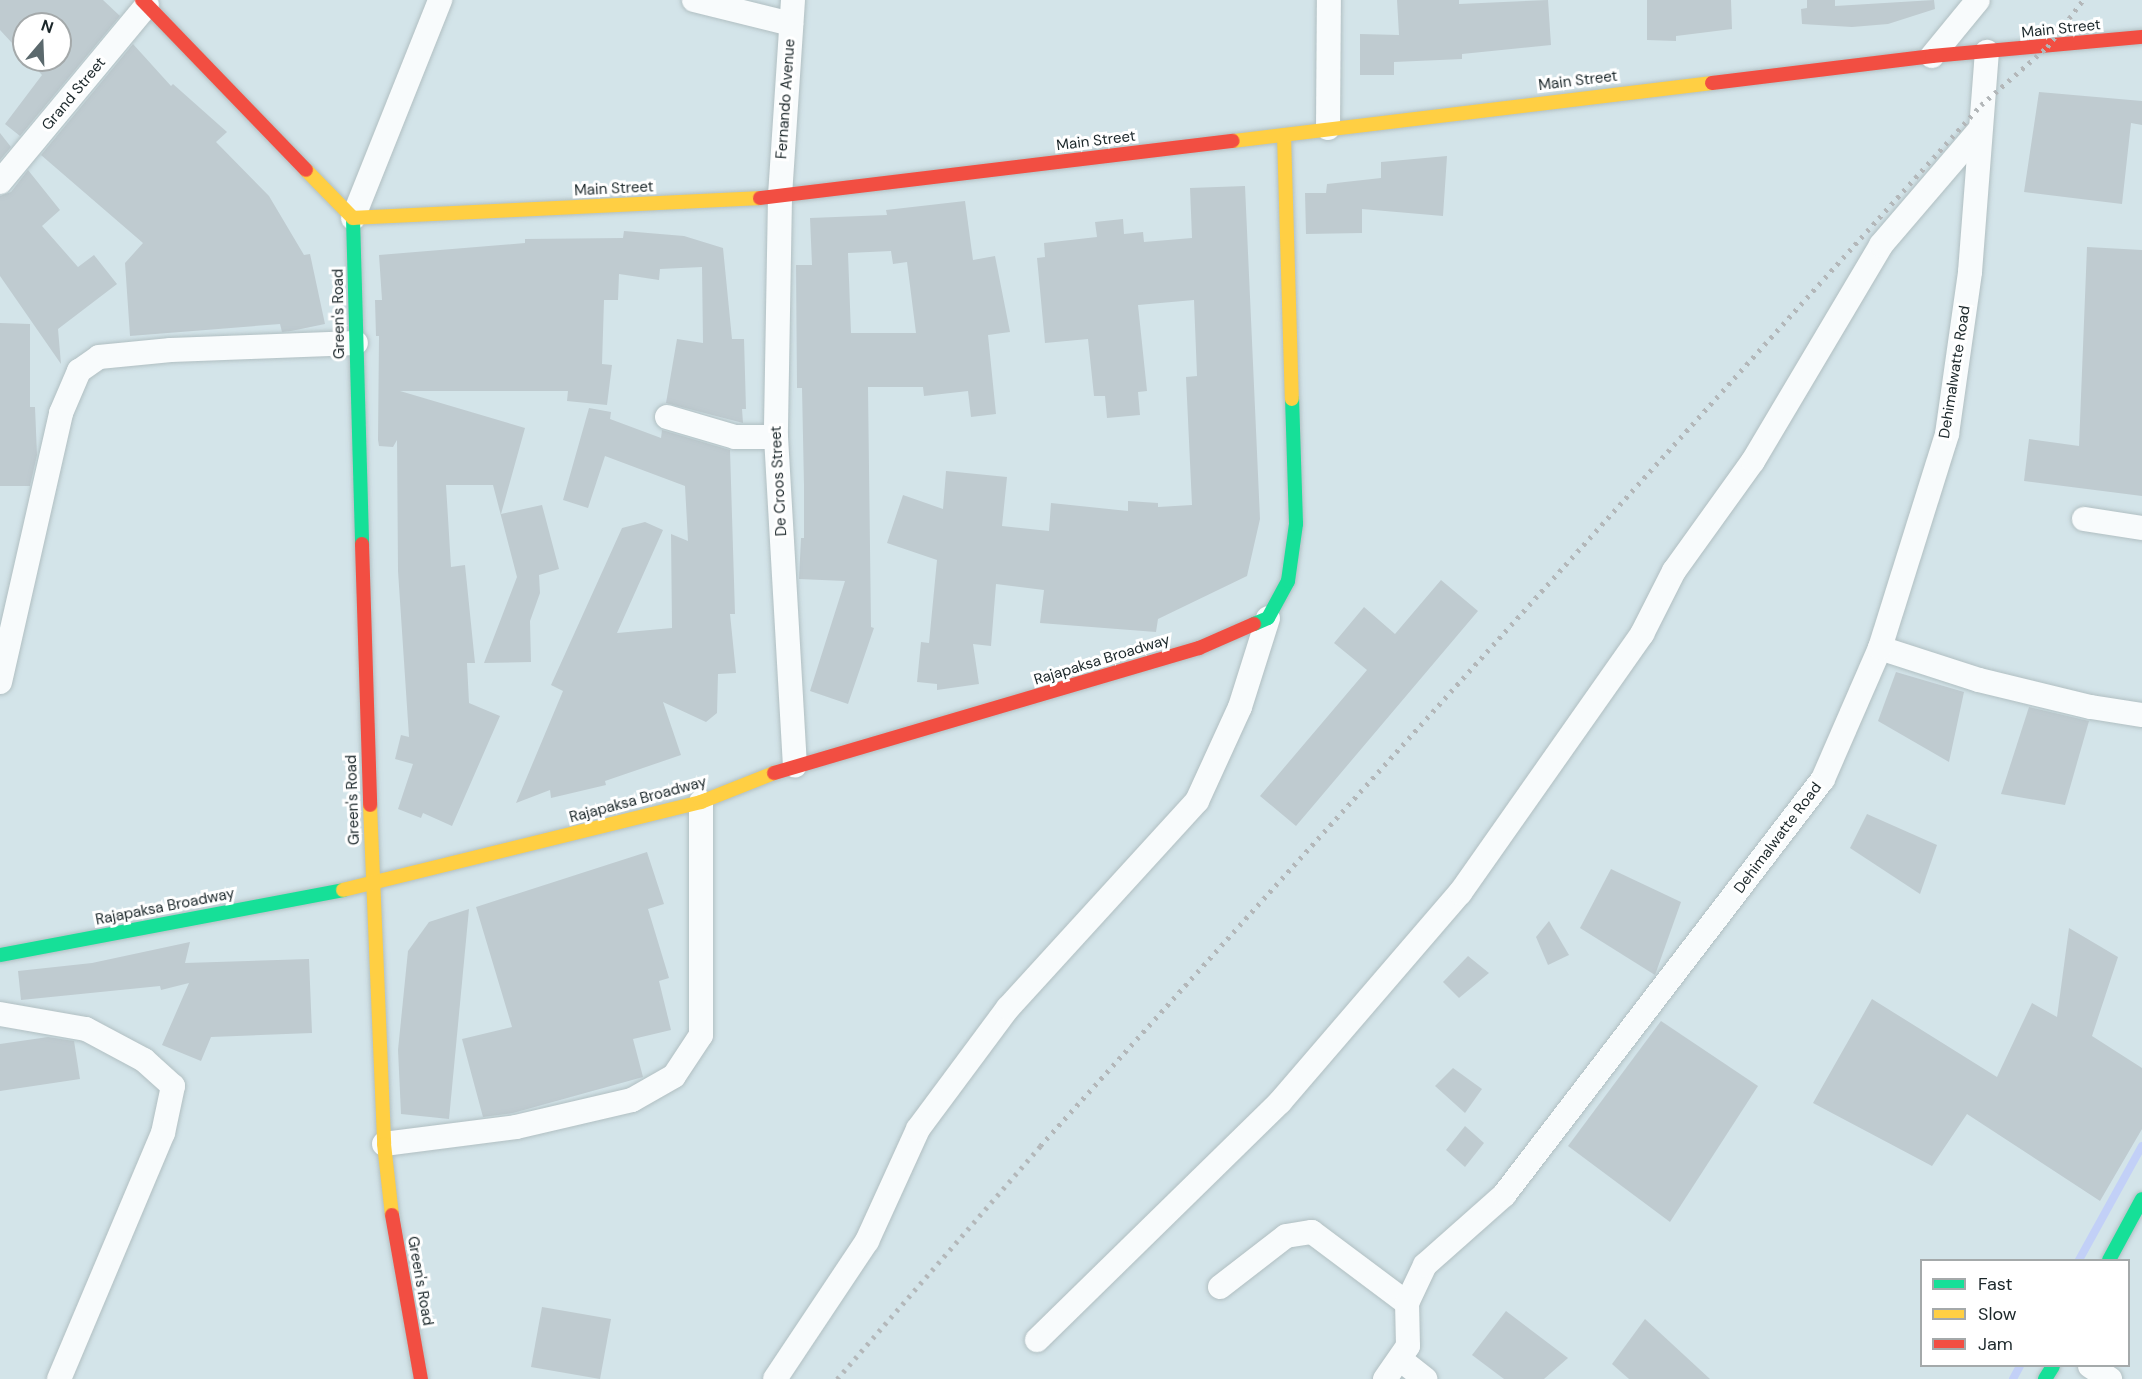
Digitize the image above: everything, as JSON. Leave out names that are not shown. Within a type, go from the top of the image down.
[{"type":"main road","points":[[144,3],[353,218]]},
{"type":"main road","name":"Main Street","points":[[353,218],[780,197],[1328,128],[1932,56],[2142,37]]},
{"type":"main road","points":[[1268,618],[1288,581],[1296,524],[1284,135]]},
{"type":"main road","name":"Green's Road","points":[[353,218],[372,885],[384,1144],[398,1262],[421,1379]]},
{"type":"main road","name":"Rajapaksa Broadway","points":[[0,955],[372,885],[701,802],[795,765],[1199,648],[1268,618]]},
{"type":"main road","points":[[2110,1259],[2142,1199]]},
{"type":"street","points":[[353,218],[440,0]]},
{"type":"street","points":[[694,0],[791,24]]},
{"type":"street","name":"Fernando Avenue","points":[[780,197],[793,0]]},
{"type":"street","points":[[1328,128],[1329,0]]},
{"type":"street","points":[[1932,56],[1958,9],[1978,0]]},
{"type":"street","name":"Grand Street","points":[[0,182],[144,3]]},
{"type":"street","name":"Dehimalwatte Road","points":[[1385,1379],[1401,1360],[1408,1346],[1407,1303],[1425,1265],[1504,1195],[1823,778],[1880,648],[1947,434],[1970,272],[1978,132],[1987,52]]},
{"type":"street","points":[[1037,1340],[1280,1102],[1460,893],[1642,634],[1674,571],[1753,461],[1881,245],[1978,132]]},
{"type":"street","name":"De Croos Street","points":[[780,197],[776,437],[795,765]]},
{"type":"street","points":[[0,681],[61,413],[80,371],[99,357],[356,343]]},
{"type":"street","points":[[667,417],[735,437],[776,437]]},
{"type":"street","points":[[2084,519],[2142,528]]},
{"type":"street","points":[[775,1379],[867,1241],[918,1129],[1008,1008],[1197,801],[1240,707],[1268,618]]},
{"type":"street","points":[[1880,648],[1978,680],[2142,715]]},
{"type":"street","points":[[384,1144],[539,1122],[632,1100],[674,1076],[701,1035],[701,802]]},
{"type":"street","points":[[0,1014],[86,1029],[144,1060],[172,1086],[163,1133],[59,1379]]},
{"type":"street","points":[[1220,1287],[1286,1236],[1312,1232],[1407,1303]]},
{"type":"street","points":[[1401,1360],[1425,1379]]},
{"type":"street","points":[[2093,1367],[2110,1379]]},
{"type":"building","points":[[0,0],[103,0],[120,16],[20,136],[5,124],[42,75],[39,72],[72,72],[72,12],[12,12],[12,43],[0,30]]},
{"type":"building","points":[[1397,0],[1459,0],[1459,4],[1548,0],[1551,45],[1462,54],[1462,59],[1394,62],[1394,75],[1360,75],[1360,34],[1399,35]]},
{"type":"building","points":[[1647,0],[1731,0],[1732,29],[1676,36],[1676,41],[1647,40]]},
{"type":"building","points":[[1807,0],[1835,0],[1835,6],[1934,0],[1935,9],[1888,24],[1852,27],[1802,24],[1801,9],[1807,8]]},
{"type":"building","points":[[133,44],[171,86],[173,84],[227,132],[216,142],[269,196],[304,255],[310,254],[325,324],[282,332],[280,324],[130,336],[125,263],[143,243],[41,155]]},
{"type":"building","points":[[2039,92],[2142,101],[2142,125],[2131,123],[2122,204],[2024,192]]},
{"type":"building","points":[[0,133],[11,147],[0,160]]},
{"type":"building","points":[[1447,156],[1443,216],[1362,209],[1362,233],[1306,234],[1305,193],[1326,193],[1327,184],[1381,178],[1381,162]]},
{"type":"building","points":[[28,170],[60,210],[42,226],[78,267],[94,255],[117,284],[58,329],[61,364],[0,276],[0,196],[11,192]]},
{"type":"building","points":[[1245,186],[1260,519],[1247,576],[1158,619],[1156,632],[1040,623],[1044,590],[996,584],[991,646],[973,644],[979,684],[937,690],[937,684],[917,682],[921,642],[929,643],[937,560],[887,543],[903,495],[943,509],[946,471],[1007,477],[1002,526],[1049,531],[1051,503],[1128,511],[1128,501],[1158,503],[1158,507],[1192,505],[1186,377],[1197,376],[1194,300],[1138,305],[1147,391],[1138,392],[1140,415],[1107,418],[1105,396],[1094,396],[1088,339],[1045,343],[1037,258],[1045,257],[1044,243],[1097,237],[1095,222],[1123,219],[1124,234],[1143,232],[1144,242],[1192,238],[1190,188]]},
{"type":"building","points":[[965,201],[973,260],[995,256],[1010,332],[988,335],[996,414],[971,417],[968,391],[924,396],[923,387],[868,387],[871,627],[874,628],[848,704],[810,691],[845,581],[799,579],[801,538],[804,538],[804,486],[802,388],[797,388],[796,265],[812,265],[810,218],[887,215],[886,210]],"holes":[[[891,251],[893,264],[907,262],[916,333],[851,333],[848,253]]]},
{"type":"building","points":[[624,231],[684,236],[723,248],[732,339],[744,339],[746,409],[742,409],[743,423],[666,403],[677,339],[703,343],[702,267],[660,269],[659,280],[619,274],[618,300],[604,300],[602,364],[612,365],[607,405],[567,401],[568,391],[400,391],[525,428],[501,514],[542,505],[559,569],[539,575],[540,593],[530,621],[531,662],[484,663],[517,577],[493,485],[446,485],[451,567],[465,565],[475,663],[467,663],[469,703],[500,716],[452,826],[423,813],[421,818],[398,809],[413,764],[395,759],[401,735],[409,737],[398,571],[397,440],[393,447],[379,446],[378,440],[379,336],[376,336],[375,300],[382,300],[379,255],[525,243],[525,239],[623,238]]},
{"type":"building","points":[[2087,247],[2142,250],[2142,496],[2024,481],[2029,439],[2079,446]]},
{"type":"building","points":[[0,323],[30,324],[30,407],[35,407],[37,455],[30,486],[0,486]]},
{"type":"building","points":[[589,408],[611,412],[610,419],[661,438],[662,430],[730,450],[735,614],[730,614],[736,673],[718,674],[717,713],[706,722],[663,702],[681,755],[605,781],[606,785],[551,798],[550,790],[516,803],[563,691],[551,685],[622,528],[645,522],[663,530],[617,633],[672,628],[671,534],[688,541],[685,486],[605,456],[588,508],[563,500]]},
{"type":"building","points":[[1441,580],[1478,611],[1296,826],[1260,796],[1367,670],[1334,643],[1364,607],[1395,634]]},
{"type":"building","points":[[1896,672],[1964,692],[1949,762],[1878,721]]},
{"type":"building","points":[[2029,707],[2089,721],[2065,805],[2001,794]]},
{"type":"building","points":[[1867,814],[1937,845],[1920,894],[1850,848]]},
{"type":"building","points":[[647,852],[664,904],[648,909],[669,978],[659,981],[671,1030],[633,1039],[643,1077],[513,1113],[483,1117],[462,1039],[512,1027],[476,907]]},
{"type":"building","points":[[1611,869],[1681,902],[1655,975],[1580,928]]},
{"type":"building","points":[[469,909],[449,1119],[401,1114],[398,1050],[408,951],[429,922]]},
{"type":"building","points":[[1549,921],[1569,955],[1548,965],[1536,937]]},
{"type":"building","points":[[2069,928],[2118,957],[2092,1036],[2142,1068],[2142,1129],[2100,1201],[1967,1114],[1932,1166],[1813,1103],[1872,999],[1997,1077],[2032,1003],[2057,1017]]},
{"type":"building","points":[[190,942],[185,963],[309,959],[312,1033],[211,1037],[201,1061],[162,1045],[189,983],[161,990],[160,986],[21,1000],[18,971],[92,963]]},
{"type":"building","points":[[1468,956],[1489,973],[1459,998],[1443,982]]},
{"type":"building","points":[[1661,1021],[1758,1086],[1670,1222],[1568,1146]]},
{"type":"building","points":[[48,1037],[74,1041],[80,1079],[0,1091],[0,1044]]},
{"type":"building","points":[[1453,1068],[1482,1089],[1465,1113],[1435,1086]]},
{"type":"building","points":[[1465,1126],[1484,1143],[1465,1167],[1446,1150]]},
{"type":"building","points":[[542,1307],[611,1319],[600,1379],[531,1367]]},
{"type":"building","points":[[1506,1311],[1568,1358],[1544,1379],[1504,1379],[1472,1355]]},
{"type":"building","points":[[1645,1319],[1710,1379],[1629,1379],[1612,1364]]},
{"type":"waterway","points":[[2080,1259],[2142,1146]]},
{"type":"waterway","points":[[2013,1379],[2019,1367]]},
{"type":"railway","points":[[837,1379],[1040,1146],[1981,105],[2047,47],[2083,0]]},
{"type":"traffic: fast","points":[[353,218],[362,544]]},
{"type":"traffic: fast","points":[[1254,624],[1268,618],[1288,581],[1296,524],[1292,399]]},
{"type":"traffic: fast","points":[[0,955],[343,890]]},
{"type":"traffic: fast","points":[[2110,1259],[2142,1199]]},
{"type":"traffic: fast","points":[[2045,1379],[2052,1367]]},
{"type":"traffic: slow","points":[[1233,141],[1712,83]]},
{"type":"traffic: slow","points":[[1284,135],[1292,399]]},
{"type":"traffic: slow","points":[[306,170],[353,218],[760,198]]},
{"type":"traffic: slow","points":[[343,890],[701,802],[774,773]]},
{"type":"traffic: slow","points":[[370,805],[384,1144],[392,1215]]},
{"type":"traffic: jam","points":[[142,0],[306,170]]},
{"type":"traffic: jam","points":[[1712,83],[1932,56],[2142,37]]},
{"type":"traffic: jam","points":[[760,198],[1233,141]]},
{"type":"traffic: jam","points":[[362,544],[370,805]]},
{"type":"traffic: jam","points":[[774,773],[1199,648],[1254,624]]},
{"type":"traffic: jam","points":[[392,1215],[421,1379]]}]
